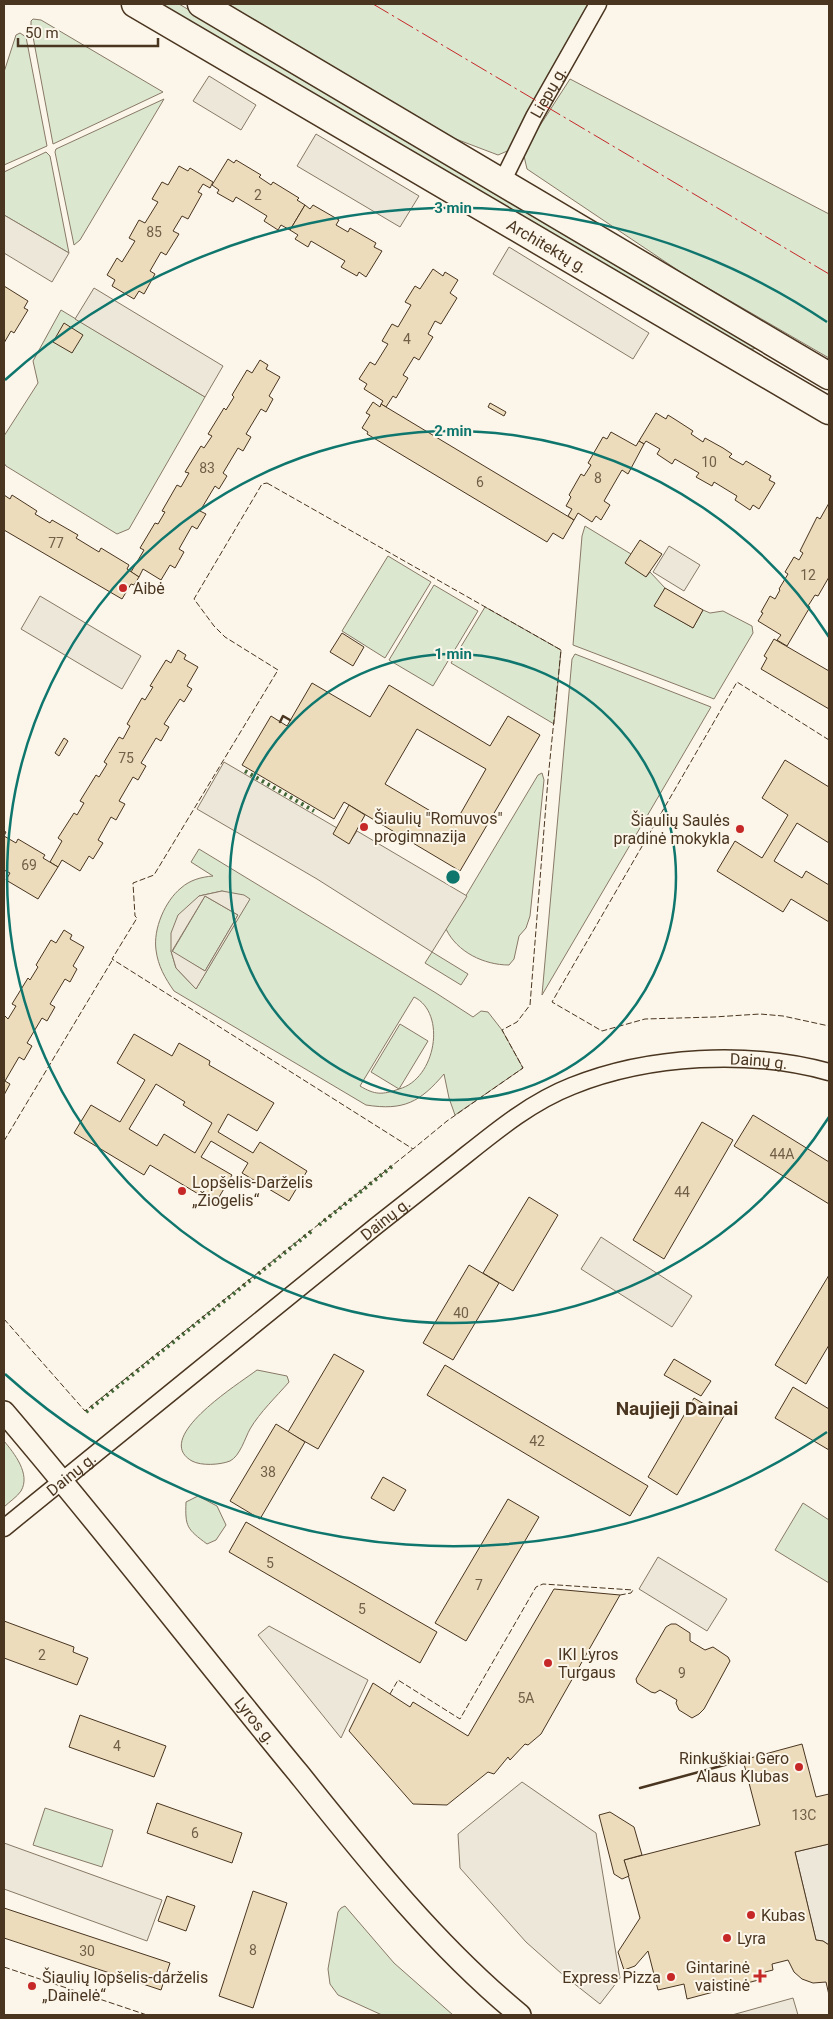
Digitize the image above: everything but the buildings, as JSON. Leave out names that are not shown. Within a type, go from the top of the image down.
[{"type":"main road","name":"Architektų g.","points":[[135,4],[829,411]]},
{"type":"main road","name":"Architektų g.","points":[[201,4],[829,376]]},
{"type":"main road","points":[[761,371],[776,344]]},
{"type":"street","name":"Liepų g.","points":[[502,182],[534,117],[598,4]]},
{"type":"street","name":"Dainų g.","points":[[4,1528],[482,1142],[542,1100],[571,1086],[596,1077],[642,1064],[726,1058],[760,1059],[811,1067],[829,1072]]},
{"type":"street","name":"Lyros g.","points":[[4,1412],[62,1480],[372,1864],[441,1941],[520,2015]]},
{"type":"green space","points":[[161,4],[179,4],[753,343],[754,349],[749,349]]},
{"type":"green space","points":[[226,4],[592,4],[512,149],[498,155],[448,136]]},
{"type":"green space","points":[[33,19],[41,20],[163,92],[53,144],[31,26]]},
{"type":"green space","points":[[20,33],[26,37],[47,146],[4,165],[4,72],[16,35]]},
{"type":"green space","points":[[570,79],[829,214],[829,358],[682,273],[527,169],[524,156],[530,141]]},
{"type":"green space","points":[[164,99],[80,240],[74,245],[55,152],[56,149]]},
{"type":"green space","points":[[46,152],[50,156],[69,253],[4,215],[4,172]]},
{"type":"green space","points":[[61,310],[205,397],[129,529],[117,534],[4,463],[4,436],[38,383],[33,361]]},
{"type":"green space","points":[[585,526],[631,554],[646,577],[650,572],[665,588],[655,606],[693,628],[703,610],[710,613],[723,611],[752,626],[753,633],[714,699],[573,645],[582,536]]},
{"type":"green space","points":[[388,556],[431,582],[385,658],[342,631]]},
{"type":"green space","points":[[434,585],[478,611],[433,686],[389,660]]},
{"type":"green space","points":[[485,607],[561,650],[554,724],[451,663]]},
{"type":"green space","points":[[575,654],[711,707],[542,995],[572,659]]},
{"type":"green space","points":[[542,773],[544,780],[530,916],[526,928],[519,936],[514,959],[509,965],[490,963],[472,956],[464,950],[446,929],[538,775]]},
{"type":"green space","points":[[199,849],[473,1017],[481,1011],[488,1012],[502,1030],[523,1068],[455,1115],[444,1074],[427,1092],[410,1102],[391,1107],[366,1105],[174,991],[158,961],[156,933],[165,908],[184,885],[200,878],[213,876],[191,862]],"holes":[[[222,891],[249,899],[196,989],[176,968],[171,951],[199,896]],[[414,997],[424,1005],[431,1017],[434,1031],[433,1045],[429,1060],[422,1073],[412,1083],[393,1091],[374,1092],[360,1086]]]},
{"type":"green space","points":[[205,896],[238,915],[205,971],[172,952]]},
{"type":"green space","points":[[432,952],[468,974],[461,985],[425,963]]},
{"type":"green space","points":[[400,1024],[428,1041],[399,1089],[371,1072]]},
{"type":"green space","points":[[257,1370],[287,1376],[289,1382],[254,1423],[234,1459],[216,1464],[200,1464],[192,1461],[182,1451],[182,1439],[190,1426],[218,1398]]},
{"type":"green space","points":[[4,1441],[20,1464],[23,1471],[24,1484],[21,1491],[4,1507]]},
{"type":"green space","points":[[198,1496],[217,1506],[226,1525],[216,1540],[207,1544],[191,1531],[186,1517],[186,1502]]},
{"type":"green space","points":[[803,1503],[829,1520],[829,1583],[775,1550]]},
{"type":"green space","points":[[45,1808],[113,1830],[102,1867],[33,1845]]},
{"type":"green space","points":[[345,1906],[394,1963],[453,2015],[382,2015],[338,1995],[330,1984],[328,1969],[338,1912]]},
{"type":"shaded area","points":[[209,76],[256,105],[241,130],[193,101]]},
{"type":"shaded area","points":[[316,134],[419,196],[400,227],[297,166]]},
{"type":"shaded area","points":[[4,215],[69,253],[52,282],[4,253]]},
{"type":"shaded area","points":[[509,247],[649,333],[633,359],[493,274]]},
{"type":"shaded area","points":[[94,288],[223,366],[205,397],[75,319]]},
{"type":"shaded area","points":[[669,546],[700,565],[684,591],[653,572]]},
{"type":"shaded area","points":[[40,596],[141,656],[122,689],[21,629]]},
{"type":"shaded area","points":[[224,762],[337,828],[349,843],[357,831],[467,896],[432,952],[317,879],[197,809]]},
{"type":"shaded area","points":[[222,891],[244,895],[250,899],[196,989],[176,968],[171,951],[171,933],[178,915],[199,896]],"holes":[[[205,896],[238,915],[205,971],[172,951]]]},
{"type":"shaded area","points":[[601,1237],[692,1296],[672,1327],[581,1269]]},
{"type":"shaded area","points":[[658,1557],[727,1599],[707,1631],[639,1589]]},
{"type":"shaded area","points":[[269,1626],[368,1680],[341,1738],[258,1635]]},
{"type":"shaded area","points":[[522,1782],[596,1833],[620,1978],[600,2004],[526,1942],[460,1868],[458,1834]]},
{"type":"shaded area","points":[[4,1843],[162,1900],[147,1941],[4,1889]]},
{"type":"shaded area","points":[[829,1844],[829,1945],[823,1941],[816,1940],[795,1852]]},
{"type":"shaded area","points":[[793,1998],[798,2015],[732,2015]]},
{"type":"hedge","points":[[245,771],[314,811]]},
{"type":"hedge","points":[[319,1225],[395,1164]]},
{"type":"hedge","points":[[86,1412],[313,1230]]},
{"type":"fence","points":[[267,483],[561,650],[548,779],[530,1005],[517,1022],[502,1030],[523,1068],[447,1121],[413,1149],[112,959],[137,918],[135,916],[133,883],[154,875],[278,670],[225,637],[214,626],[194,599],[262,484],[267,483]]},
{"type":"fence","points":[[829,740],[737,682],[552,1002],[602,1031],[645,1019],[760,1014],[783,1016],[829,1026]]},
{"type":"fence","points":[[4,1141],[113,959]]},
{"type":"fence","points":[[4,1319],[85,1411],[413,1149]]},
{"type":"fence","points":[[390,1694],[398,1680],[460,1719],[536,1587],[543,1584],[633,1590],[631,1593],[620,1595]]},
{"type":"fence","points":[[4,1967],[147,2015]]},
{"type":"wall","points":[[280,722],[283,716],[290,720]]},
{"type":"wall","points":[[640,1788],[743,1760]]},
{"type":"power","points":[[373,4],[829,274]]},
{"type":"place","name":"Aibė","points":[[123,588]]},
{"type":"place","name":"Šiaulių \"Romuvos\" progimnazija","points":[[364,827]]},
{"type":"place","name":"Šiaulių Saulės pradinė mokykla","points":[[740,829]]},
{"type":"place","name":"Lopšelis-Darželis „Žiogelis“","points":[[182,1191]]},
{"type":"place","name":"IKI Lyros Turgaus","points":[[548,1663]]},
{"type":"place","name":"Rinkuškiai Gero Alaus Klubas","points":[[799,1767]]},
{"type":"place","name":"Kubas","points":[[751,1915]]},
{"type":"place","name":"Lyra","points":[[727,1938]]},
{"type":"place","name":"Gintarinė vaistinė","points":[[760,1976]]},
{"type":"place","name":"Express Pizza","points":[[671,1977]]},
{"type":"place","name":"Šiaulių lopšelis-darželis „Dainelė“","points":[[32,1986]]},
{"type":"district","name":"Naujieji Dainai","points":[[677,1408]]}]
